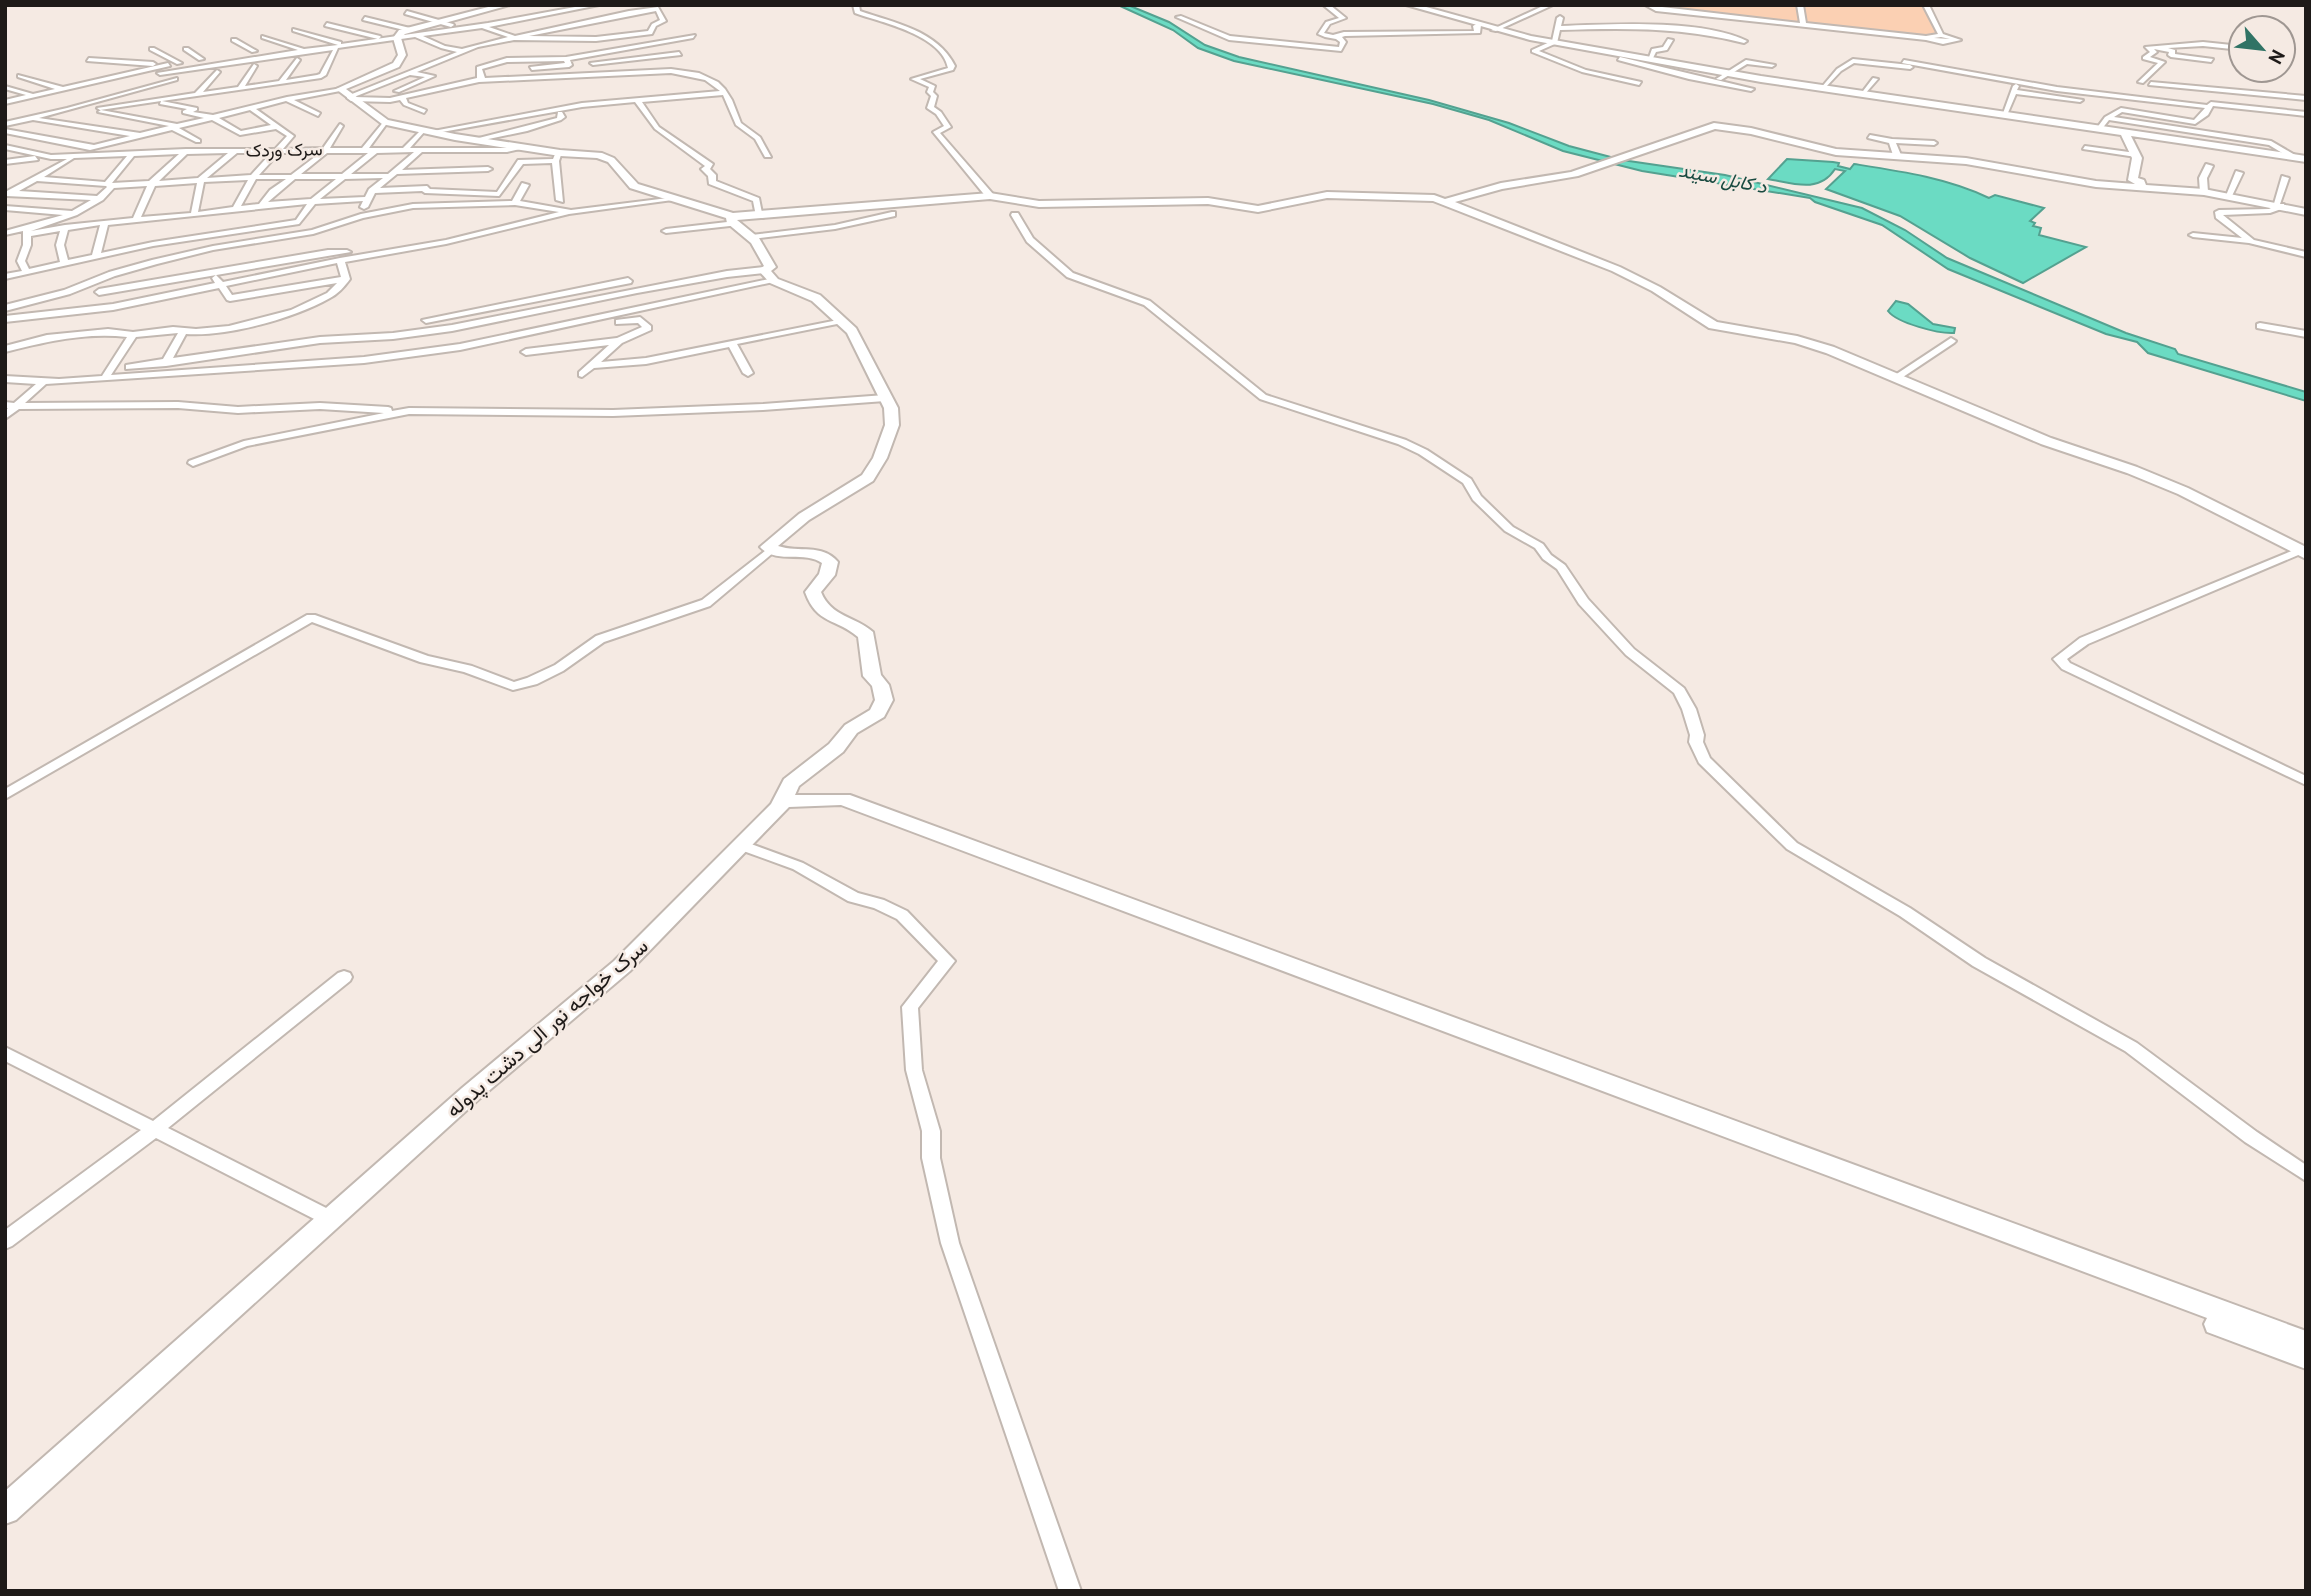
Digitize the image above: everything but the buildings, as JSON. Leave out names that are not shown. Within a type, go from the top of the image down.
[{"type":"main road","points":[[506,5],[437,21],[394,40],[402,55],[396,65],[346,93],[384,122],[509,148],[525,147],[558,157],[598,155],[611,160],[634,186],[734,220],[751,234],[770,263],[770,267],[764,270],[774,281],[796,288],[816,299],[852,331],[891,408],[892,425],[880,458],[868,478],[795,524],[768,547],[771,550]]},
{"type":"main road","points":[[1410,5],[1494,30],[1731,74],[2306,159]]},
{"type":"main road","points":[[1445,202],[1502,186],[1549,180],[1610,163],[1712,127],[1760,133],[1836,152],[1966,161],[2096,184],[2204,192],[2306,212]]},
{"type":"main road","points":[[2124,132],[2136,155],[2133,180],[2140,183],[2141,187]]},
{"type":"main road","points":[[734,220],[883,203],[990,196],[1039,204],[1208,201],[1258,209],[1327,195],[1428,197],[1616,270],[1657,289],[1713,325],[1814,345],[1896,377]]},
{"type":"main road","name":"سرک خواجه نور الی دشت پدوله","points":[[5,1510],[470,1094],[622,966],[680,905],[743,846],[782,801],[791,783],[836,748],[851,729],[878,713],[884,700],[880,685],[872,676],[867,635],[862,630],[838,622],[815,600],[813,592],[827,575],[831,562],[819,555],[771,550]]},
{"type":"main road","points":[[782,801],[843,799],[2306,1343]]},
{"type":"main road","points":[[817,800],[2306,1357]]},
{"type":"street","points":[[440,33],[596,5]]},
{"type":"street","points":[[616,5],[629,13]]},
{"type":"street","points":[[856,5],[857,12],[912,31],[949,55],[953,66],[951,69],[914,79],[932,86],[930,92],[934,96],[929,108],[939,113],[948,127],[936,132],[990,196]]},
{"type":"street","points":[[1326,5],[1343,18],[1328,23],[1321,34],[1338,37],[1345,34],[1477,33],[1478,25]]},
{"type":"street","points":[[1494,30],[1550,5]]},
{"type":"street","points":[[1647,5],[1926,37],[1943,43],[1958,40],[1941,35],[1926,37]]},
{"type":"street","points":[[1800,5],[1803,24]]},
{"type":"street","points":[[1926,5],[1941,35]]},
{"type":"street","points":[[7,167],[22,160],[94,147],[288,99],[346,93],[409,73],[476,46],[515,37],[658,9],[663,21],[654,25],[650,30],[652,32],[596,38],[515,37],[485,27]]},
{"type":"street","points":[[407,13],[466,30]]},
{"type":"street","points":[[377,16],[414,30],[443,47],[462,51]]},
{"type":"street","points":[[1179,17],[1229,38],[1254,42],[1341,49],[1343,42],[1338,37]]},
{"type":"street","points":[[1560,18],[1555,42],[1533,50],[1584,71],[1639,83]]},
{"type":"street","points":[[365,19],[452,37]]},
{"type":"street","points":[[327,24],[394,40]]},
{"type":"street","points":[[1557,28],[1658,27],[1744,41]]},
{"type":"street","points":[[550,37],[589,28]]},
{"type":"street","points":[[295,30],[347,45]]},
{"type":"street","points":[[632,34],[652,44]]},
{"type":"street","points":[[532,68],[693,36]]},
{"type":"street","points":[[264,37],[306,51]]},
{"type":"street","points":[[234,40],[254,51],[272,55]]},
{"type":"street","points":[[5,124],[176,79],[297,60],[347,45],[394,40]]},
{"type":"street","points":[[160,73],[272,55],[333,50],[394,40]]},
{"type":"street","points":[[1650,59],[1654,50],[1665,49],[1670,40]]},
{"type":"street","points":[[464,41],[476,46]]},
{"type":"street","points":[[652,44],[647,53],[653,57]]},
{"type":"street","points":[[2227,47],[2203,44],[2147,48],[2154,52],[2145,58],[2162,62],[2141,82],[2306,98]]},
{"type":"street","points":[[2154,48],[2173,51],[2171,55],[2211,60]]},
{"type":"street","points":[[186,49],[201,59]]},
{"type":"street","points":[[152,50],[179,63]]},
{"type":"street","points":[[91,110],[319,77],[323,75],[333,50]]},
{"type":"street","points":[[8,101],[164,66],[254,51]]},
{"type":"street","points":[[1752,63],[1758,53]]},
{"type":"street","points":[[479,80],[482,79],[479,68],[495,62],[567,62],[679,54]]},
{"type":"street","points":[[643,72],[641,65],[653,57]]},
{"type":"street","points":[[1620,59],[1751,89]]},
{"type":"street","points":[[89,60],[164,66]]},
{"type":"street","points":[[282,81],[297,60]]},
{"type":"street","points":[[1822,88],[1839,70],[1853,61],[1910,68]]},
{"type":"street","points":[[1712,82],[1731,74],[1745,62],[1772,65]]},
{"type":"street","points":[[1904,62],[2057,89],[2210,107]]},
{"type":"street","points":[[241,87],[254,66]]},
{"type":"street","points":[[1977,74],[1979,66]]},
{"type":"street","points":[[103,68],[129,75]]},
{"type":"street","points":[[198,93],[217,72]]},
{"type":"street","points":[[319,77],[346,93],[373,101],[402,98],[479,80],[643,72],[697,74],[719,84],[735,111],[738,124],[758,138],[768,155]]},
{"type":"street","points":[[373,101],[432,76],[409,73]]},
{"type":"street","points":[[70,75],[96,83],[116,96]]},
{"type":"street","points":[[20,76],[61,90],[73,108],[175,126],[198,141]]},
{"type":"street","points":[[162,99],[176,79]]},
{"type":"street","points":[[1862,94],[1875,79]]},
{"type":"street","points":[[2149,98],[2151,84]]},
{"type":"street","points":[[2245,94],[2249,85]]},
{"type":"street","points":[[7,87],[32,95]]},
{"type":"street","points":[[123,104],[136,88]]},
{"type":"street","points":[[2004,115],[2015,88],[2080,100]]},
{"type":"street","points":[[510,119],[530,112],[723,93]]},
{"type":"street","points":[[402,98],[406,104],[424,111]]},
{"type":"street","points":[[288,99],[318,114]]},
{"type":"street","points":[[152,100],[195,109],[185,112],[212,117],[240,133],[279,126]]},
{"type":"street","points":[[637,100],[645,115],[657,128],[710,166],[705,169],[712,175],[712,182],[756,200],[760,216]]},
{"type":"street","points":[[8,101],[28,119],[142,135]]},
{"type":"street","points":[[2099,129],[2107,118],[2121,110],[2195,121],[2206,114],[2211,104],[2302,111]]},
{"type":"street","points":[[243,231],[238,209],[253,177],[291,136],[251,108]]},
{"type":"street","points":[[2272,122],[2274,108]]},
{"type":"street","points":[[405,150],[427,131],[510,119],[620,109],[645,115]]},
{"type":"street","points":[[474,140],[527,130],[559,119],[562,117],[560,114]]},
{"type":"street","points":[[2107,118],[2271,143],[2292,157]]},
{"type":"street","points":[[365,149],[384,122]]},
{"type":"street","points":[[261,206],[273,192],[322,155],[340,126]]},
{"type":"street","points":[[5,131],[94,147]]},
{"type":"street","points":[[483,177],[509,148],[538,134]]},
{"type":"street","points":[[1870,137],[1892,141],[1934,142]]},
{"type":"street","points":[[1892,141],[1898,155]]},
{"type":"street","points":[[5,147],[43,156]]},
{"type":"street","name":"سرک وردک","points":[[43,156],[186,151],[509,148]]},
{"type":"street","points":[[2085,148],[2136,155]]},
{"type":"street","points":[[2094,159],[2096,149]]},
{"type":"street","points":[[5,278],[172,240],[299,222],[314,200],[376,150]]},
{"type":"street","points":[[361,216],[366,199],[372,191],[421,150]]},
{"type":"street","points":[[458,157],[466,150]]},
{"type":"street","points":[[135,249],[152,183],[186,151]]},
{"type":"street","points":[[210,235],[199,214],[201,179],[235,151]]},
{"type":"street","points":[[27,231],[78,214],[100,198],[133,153]]},
{"type":"street","points":[[8,194],[75,156]]},
{"type":"street","points":[[372,191],[426,190],[499,194],[522,162],[558,157],[560,200]]},
{"type":"street","points":[[413,206],[451,164]]},
{"type":"street","points":[[2204,192],[2203,178],[2209,166]]},
{"type":"street","points":[[7,167],[55,167]]},
{"type":"street","points":[[33,179],[109,185],[201,179],[488,169]]},
{"type":"street","points":[[2228,196],[2239,173]]},
{"type":"street","points":[[2251,241],[2219,216],[2219,212],[2270,211],[2279,206],[2285,178]]},
{"type":"street","points":[[515,203],[525,185]]},
{"type":"street","points":[[472,194],[477,186]]},
{"type":"street","points":[[8,194],[100,198]]},
{"type":"street","points":[[5,233],[105,222],[140,225],[177,216],[279,203],[366,199]]},
{"type":"street","points":[[5,319],[113,307],[384,251],[446,242],[571,212],[676,200]]},
{"type":"street","points":[[277,225],[279,203]]},
{"type":"street","points":[[5,308],[37,301],[178,256],[304,234],[361,216],[413,206],[515,203],[571,212]]},
{"type":"street","points":[[752,237],[893,219],[883,203]]},
{"type":"street","points":[[5,208],[78,214]]},
{"type":"street","points":[[10,217],[21,209]]},
{"type":"street","points":[[1015,215],[1024,224],[1028,239],[1043,249],[1060,268],[1070,275],[1147,303],[1264,397],[1402,442],[1423,452],[1467,481],[1477,498],[1509,529],[1539,546],[1547,558],[1561,567],[1583,600],[1630,652],[1679,691],[1689,709],[1697,734],[1696,742],[1704,760],[1792,846],[1905,912],[1979,961],[2131,1047],[2251,1137],[2306,1174]]},
{"type":"street","points":[[177,216],[172,240],[178,256]]},
{"type":"street","points":[[666,231],[734,220]]},
{"type":"street","points":[[96,257],[105,222]]},
{"type":"street","points":[[65,227],[60,245],[65,265]]},
{"type":"street","points":[[829,227],[834,240]]},
{"type":"street","points":[[27,231],[27,245],[21,261],[27,273]]},
{"type":"street","points":[[2193,235],[2251,241],[2306,255]]},
{"type":"street","points":[[99,292],[328,252],[384,251]]},
{"type":"street","points":[[340,260],[346,279]]},
{"type":"street","points":[[5,416],[11,406],[46,378],[82,380],[166,363],[320,340],[393,336],[452,328],[637,290],[764,270]]},
{"type":"street","points":[[211,271],[230,298],[346,279]]},
{"type":"street","points":[[426,320],[625,277],[637,290]]},
{"type":"street","points":[[5,349],[47,338],[108,332],[133,335],[184,330],[221,331],[294,312],[330,295],[346,279]]},
{"type":"street","points":[[5,379],[364,360],[460,347],[774,281]]},
{"type":"street","points":[[92,282],[113,307]]},
{"type":"street","points":[[45,316],[47,338]]},
{"type":"street","points":[[581,322],[583,325],[640,320],[648,328],[619,341],[582,374]]},
{"type":"street","points":[[590,366],[646,361],[843,322]]},
{"type":"street","points":[[2260,326],[2306,334]]},
{"type":"street","points":[[166,363],[184,330]]},
{"type":"street","points":[[107,373],[133,335]]},
{"type":"street","points":[[526,352],[619,341]]},
{"type":"street","points":[[1896,377],[1951,341]]},
{"type":"street","points":[[732,344],[748,373]]},
{"type":"street","points":[[1896,377],[2046,441],[2132,470],[2183,491],[2274,535],[2302,553]]},
{"type":"street","points":[[73,405],[82,380]]},
{"type":"street","points":[[193,463],[244,444],[396,412],[612,413],[763,407],[886,398]]},
{"type":"street","points":[[11,406],[178,405],[238,410],[332,406],[375,407],[396,412]]},
{"type":"street","points":[[5,795],[312,618],[424,659],[468,669],[513,686],[532,681],[559,668],[600,639],[706,603],[771,550]]},
{"type":"street","points":[[2302,553],[2084,641],[2059,659],[2066,666],[2306,781]]},
{"type":"street","points":[[743,846],[798,866],[853,897],[879,904],[902,915],[947,961],[910,1007],[914,1070],[931,1131],[931,1158],[950,1243],[1070,1591]]},
{"type":"street","points":[[5,1241],[154,1130],[344,977]]},
{"type":"street","points":[[5,1053],[331,1219]]},
{"type":"shaded area","points":[[1667,5],[1926,5],[1941,35],[1926,38],[1667,8]]},
{"type":"water","name":"د کابل سيند","points":[[1118,5],[1128,5],[1169,22],[1205,45],[1239,57],[1429,100],[1509,123],[1569,146],[1622,160],[1725,175],[1862,208],[1905,230],[1947,258],[2126,333],[2175,349],[2178,354],[2306,392],[2306,401],[2148,353],[2137,342],[2106,334],[1948,269],[1882,225],[1810,198],[1642,171],[1563,151],[1489,120],[1433,104],[1234,61],[1198,48],[1173,30]]},
{"type":"water","points":[[1787,159],[1833,162],[1850,169],[1854,164],[1906,173],[1957,185],[1989,198],[1995,195],[2044,208],[2030,221],[2035,223],[2033,226],[2041,228],[2039,235],[2086,247],[2023,283],[1970,258],[1900,216],[1826,189],[1845,171],[1835,169],[1821,182],[1804,185],[1768,179]]},
{"type":"water","points":[[1896,301],[1908,304],[1933,324],[1955,328],[1954,333],[1929,330],[1900,320],[1888,311]]}]
